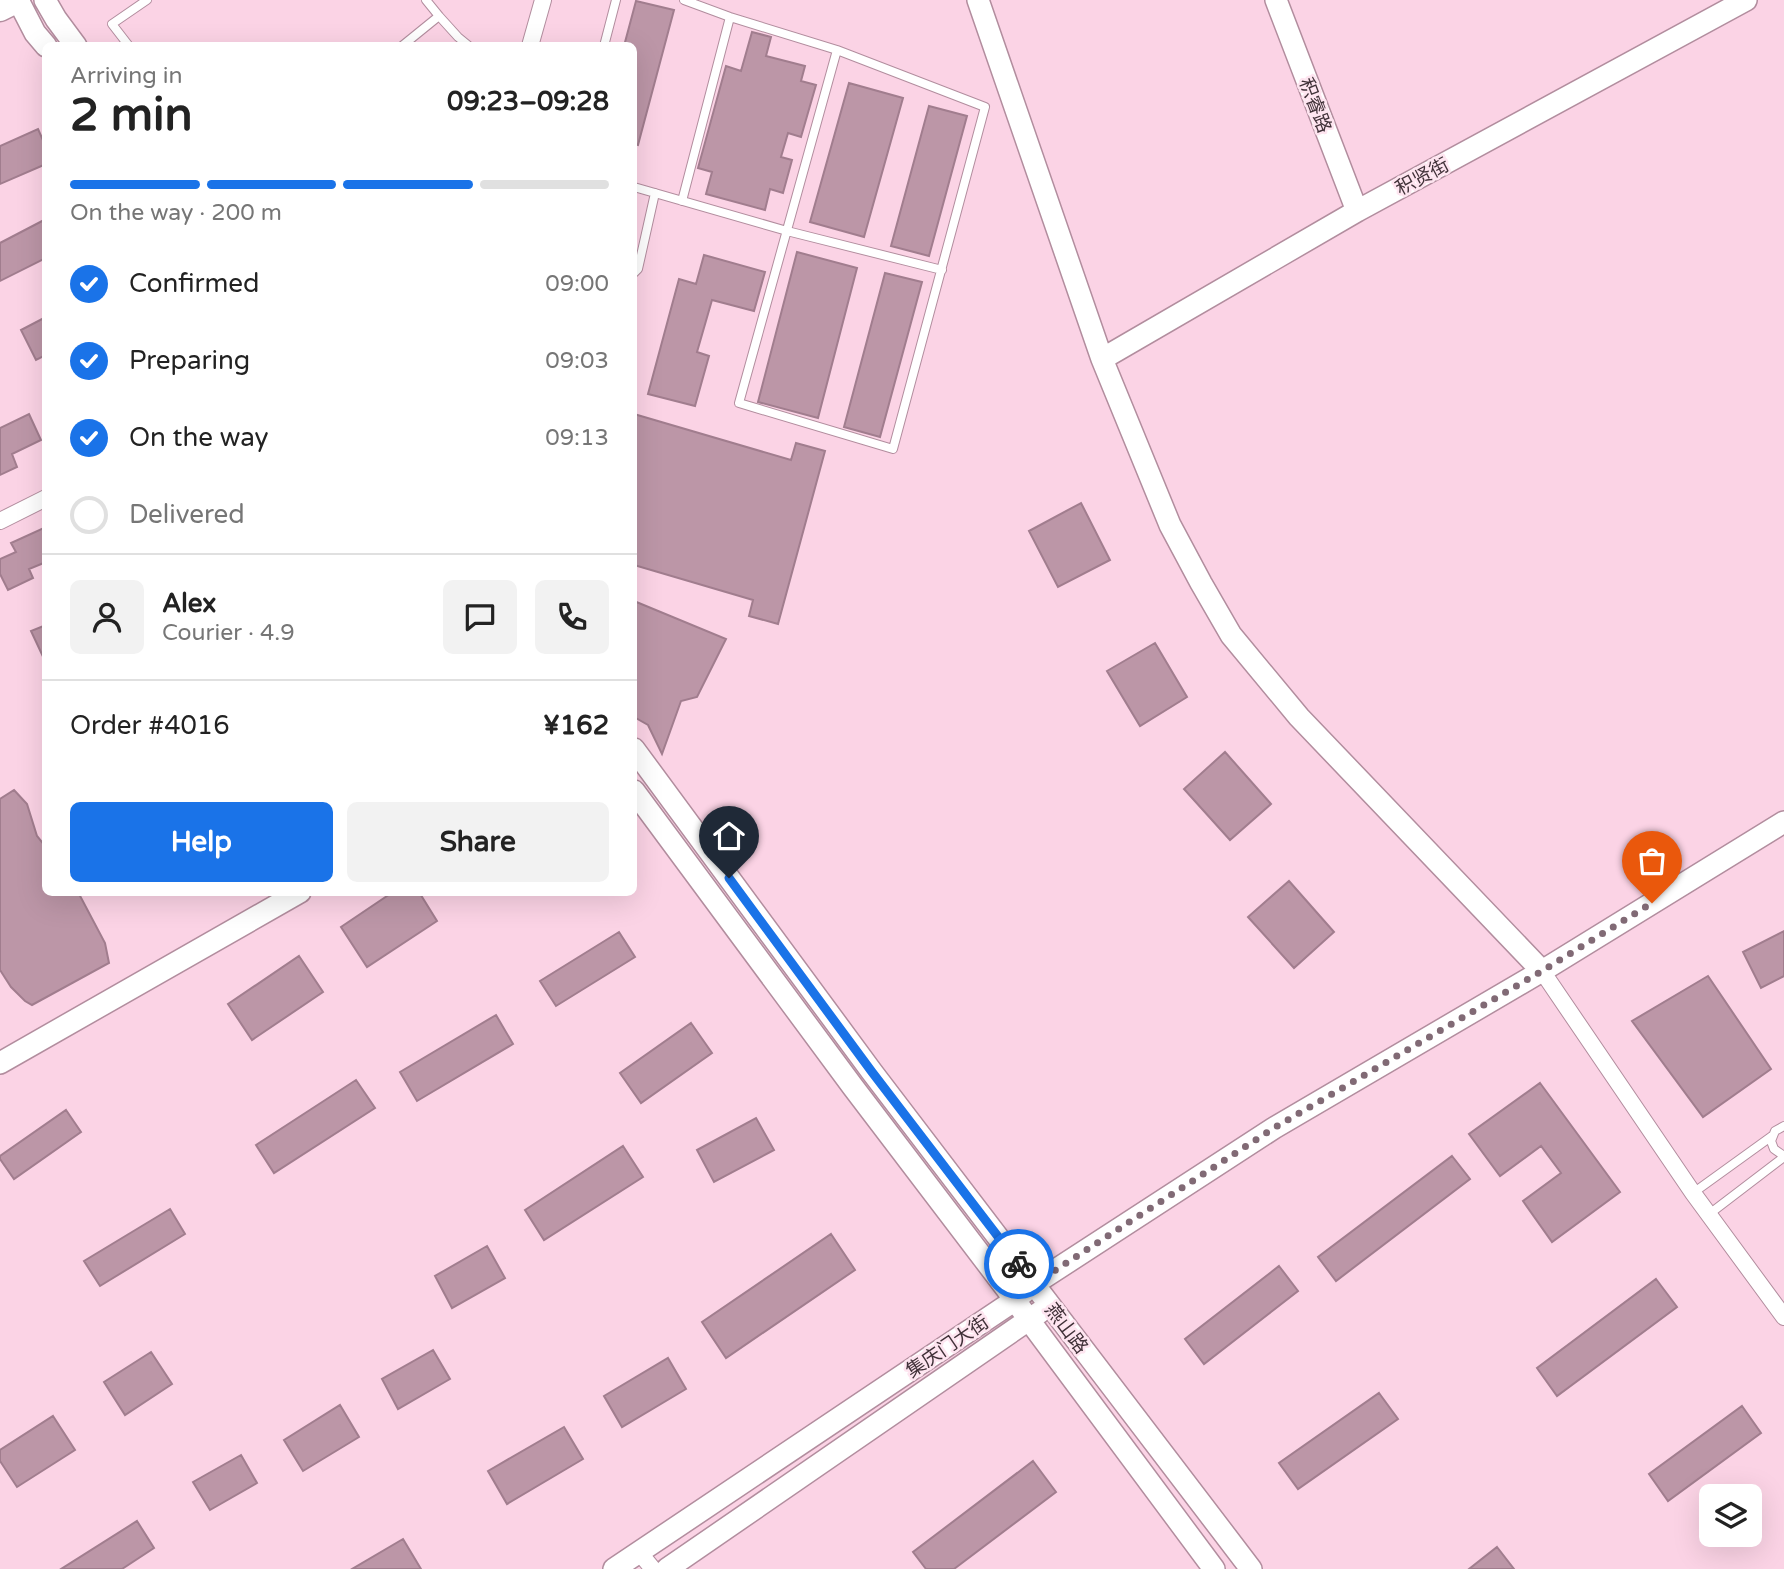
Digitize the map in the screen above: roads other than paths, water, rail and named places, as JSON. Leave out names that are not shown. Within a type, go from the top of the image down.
[{"type":"main road","points":[[0,9],[18,0]]},
{"type":"street","points":[[18,0],[43,42]]},
{"type":"street","points":[[46,0],[73,42]]},
{"type":"street","points":[[531,42],[543,0]]},
{"type":"street","points":[[978,0],[1102,359],[1170,524],[1200,583],[1231,635],[1299,717],[1542,971],[1693,1193],[1784,1317]]},
{"type":"street","name":"积睿路","points":[[1276,0],[1357,211]]},
{"type":"street","name":"积贤街","points":[[1102,359],[1357,211],[1746,0]]},
{"type":"street","points":[[0,521],[42,500]]},
{"type":"street","name":"燕山路","points":[[637,754],[872,1072],[1251,1569]]},
{"type":"street","name":"燕山路","points":[[637,795],[1214,1569]]},
{"type":"street","name":"集庆门大街","points":[[614,1569],[1015,1300],[1034,1284],[1274,1128],[1542,971],[1784,822]]},
{"type":"street","points":[[0,1063],[293,896]]},
{"type":"street","name":"集庆门大街","points":[[667,1569],[1049,1305]]},
{"type":"street","points":[[639,1552],[653,1569]]},
{"type":"lane","points":[[126,42],[111,24],[147,0]]},
{"type":"lane","points":[[426,0],[464,42]]},
{"type":"lane","points":[[605,42],[617,0]]},
{"type":"lane","points":[[684,0],[837,50],[985,107],[893,449],[739,403],[837,50]]},
{"type":"lane","points":[[407,42],[439,16]]},
{"type":"lane","points":[[681,201],[730,17]]},
{"type":"lane","points":[[637,188],[942,270]]},
{"type":"lane","points":[[637,270],[654,193]]},
{"type":"lane","points":[[1693,1193],[1784,1126]]},
{"type":"lane","points":[[1708,1214],[1784,1156],[1774,1149],[1772,1136]]}]
